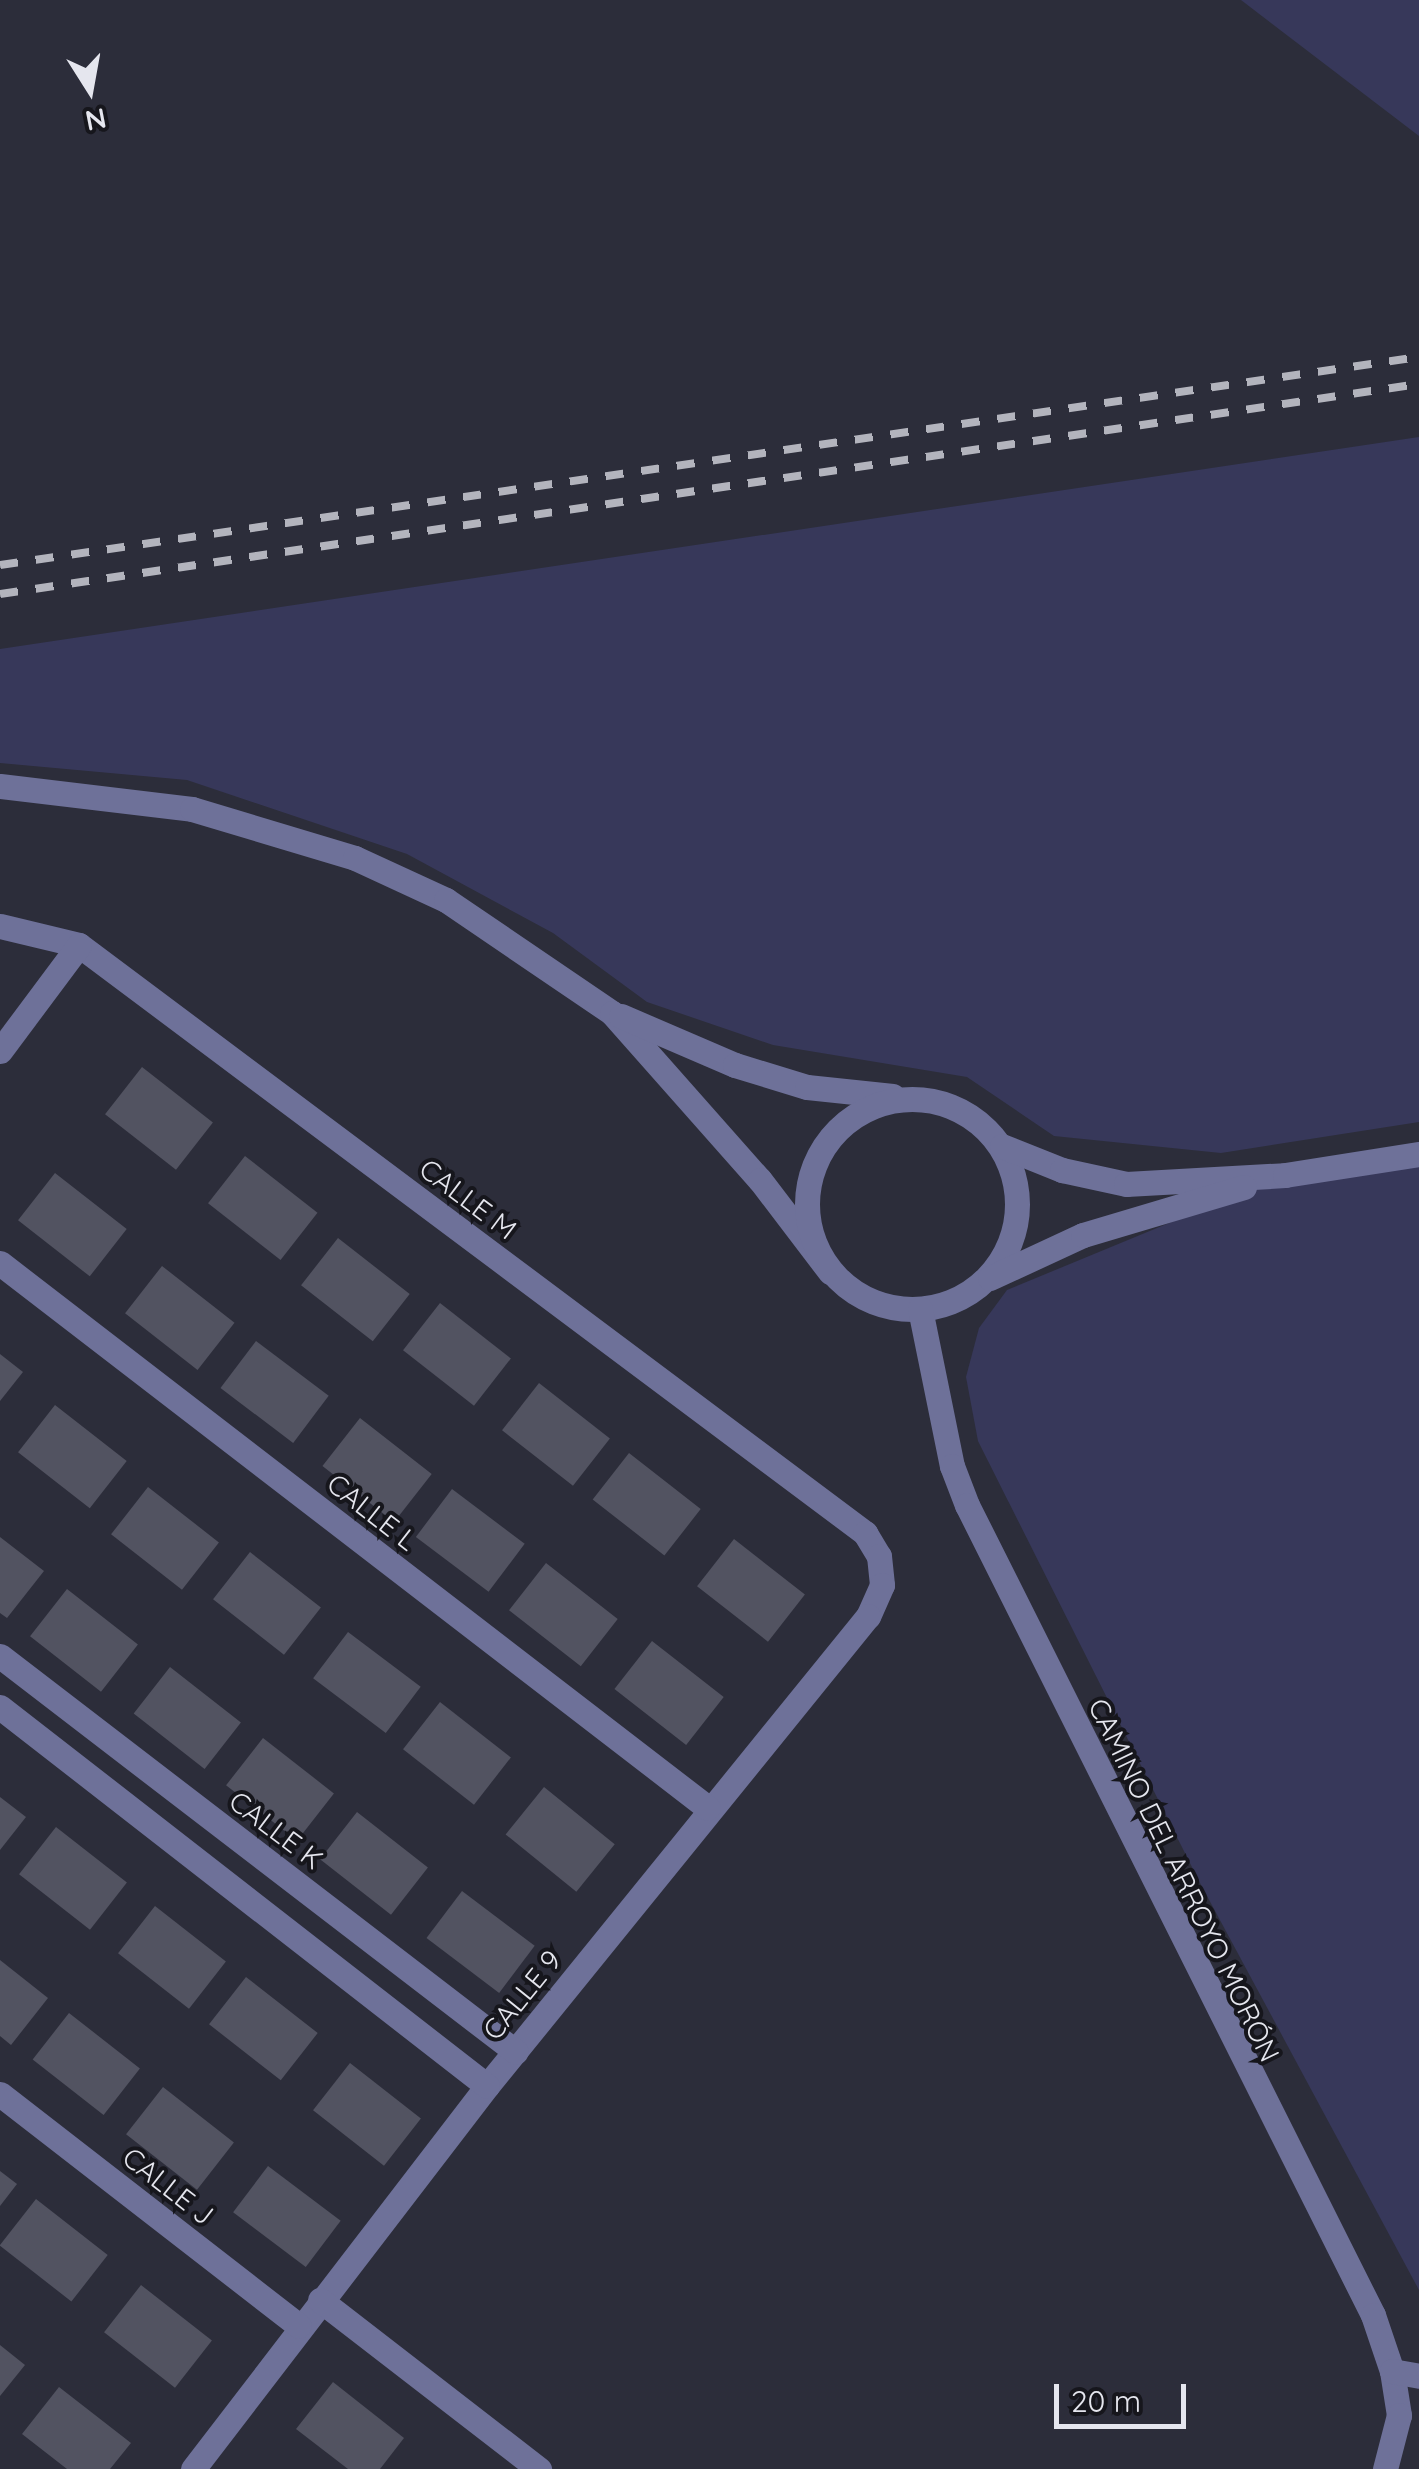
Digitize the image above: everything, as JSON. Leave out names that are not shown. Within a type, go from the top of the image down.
[{"type":"street","points":[[0,786],[192,809],[355,858],[446,900],[612,1012],[734,1065],[807,1087],[945,1102],[977,1119],[1002,1146],[1016,1180],[1018,1216],[1008,1251],[986,1280]]},
{"type":"street","name":"CALLE M","points":[[0,926],[79,945],[865,1533],[879,1556]]},
{"type":"street","points":[[0,1051],[79,945]]},
{"type":"street","points":[[612,1012],[760,1180],[830,1272],[856,1294],[886,1307],[920,1310],[956,1301],[986,1280],[1083,1235],[1285,1175]]},
{"type":"street","points":[[830,1272],[813,1242],[806,1209],[809,1176],[823,1146],[875,1104],[908,1098]]},
{"type":"street","points":[[1002,1146],[1062,1170],[1126,1184],[1285,1175],[1419,1154]]},
{"type":"street","name":"CALLE L","points":[[0,1262],[708,1808]]},
{"type":"street","name":"CAMINO DEL ARROYO MORÓN","points":[[920,1310],[952,1466],[967,1505],[1373,2316],[1392,2371],[1398,2415],[1385,2469]]},
{"type":"street","name":"CALLE 9","points":[[194,2469],[299,2326],[487,2086],[708,1808],[868,1616],[882,1584],[879,1556]]},
{"type":"street","name":"CALLE K","points":[[0,1656],[516,2052]]},
{"type":"street","points":[[0,1707],[487,2086]]},
{"type":"street","name":"CALLE J","points":[[0,2094],[299,2326]]},
{"type":"street","points":[[320,2300],[539,2469]]},
{"type":"street","points":[[1392,2371],[1419,2376]]},
{"type":"shaded area","points":[[1241,0],[1419,0],[1419,136]]},
{"type":"shaded area","points":[[1419,437],[1419,1122],[1221,1153],[1054,1136],[967,1077],[773,1045],[647,1002],[553,933],[407,854],[187,780],[0,763],[0,649]]},
{"type":"shaded area","points":[[1419,1160],[1419,2290],[1200,1883],[978,1441],[966,1377],[979,1328],[1007,1290],[1285,1175]]},
{"type":"building","points":[[142,1067],[213,1122],[176,1170],[105,1114]]},
{"type":"building","points":[[245,1156],[317,1213],[281,1260],[208,1203]]},
{"type":"building","points":[[55,1173],[127,1229],[90,1276],[18,1220]]},
{"type":"building","points":[[338,1238],[410,1294],[373,1341],[301,1285]]},
{"type":"building","points":[[162,1266],[234,1323],[198,1370],[125,1313]]},
{"type":"building","points":[[440,1303],[511,1358],[474,1406],[403,1350]]},
{"type":"building","points":[[256,1341],[329,1396],[293,1443],[220,1388]]},
{"type":"building","points":[[0,1354],[23,1372],[0,1401]]},
{"type":"building","points":[[539,1383],[610,1438],[573,1486],[502,1430]]},
{"type":"building","points":[[55,1405],[127,1461],[90,1508],[18,1452]]},
{"type":"building","points":[[360,1418],[432,1474],[394,1522],[322,1466]]},
{"type":"building","points":[[629,1453],[701,1509],[664,1556],[593,1499]]},
{"type":"building","points":[[148,1487],[219,1542],[182,1590],[111,1534]]},
{"type":"building","points":[[452,1489],[525,1544],[489,1592],[416,1537]]},
{"type":"building","points":[[0,1537],[44,1571],[7,1618],[0,1613]]},
{"type":"building","points":[[734,1539],[805,1594],[768,1642],[697,1586]]},
{"type":"building","points":[[250,1552],[321,1607],[284,1655],[213,1599]]},
{"type":"building","points":[[546,1563],[618,1619],[581,1666],[509,1610]]},
{"type":"building","points":[[67,1589],[138,1644],[101,1692],[30,1636]]},
{"type":"building","points":[[348,1632],[421,1687],[386,1733],[313,1678]]},
{"type":"building","points":[[652,1641],[724,1697],[686,1745],[614,1689]]},
{"type":"building","points":[[170,1667],[241,1722],[205,1769],[134,1713]]},
{"type":"building","points":[[440,1702],[511,1757],[474,1805],[403,1749]]},
{"type":"building","points":[[263,1738],[334,1793],[297,1841],[226,1785]]},
{"type":"building","points":[[544,1787],[615,1844],[576,1892],[506,1834]]},
{"type":"building","points":[[0,1797],[26,1817],[0,1850]]},
{"type":"building","points":[[357,1812],[428,1867],[391,1915],[320,1859]]},
{"type":"building","points":[[56,1827],[127,1882],[90,1930],[19,1874]]},
{"type":"building","points":[[462,1891],[535,1946],[499,1993],[426,1938]]},
{"type":"building","points":[[155,1906],[226,1961],[189,2009],[118,1953]]},
{"type":"building","points":[[0,1960],[48,1998],[11,2045],[0,2036]]},
{"type":"building","points":[[246,1977],[318,2033],[281,2080],[209,2024]]},
{"type":"building","points":[[69,2013],[140,2068],[104,2115],[33,2059]]},
{"type":"building","points":[[350,2063],[421,2118],[384,2166],[313,2110]]},
{"type":"building","points":[[163,2087],[234,2142],[197,2190],[126,2134]]},
{"type":"building","points":[[268,2166],[341,2221],[306,2267],[233,2212]]},
{"type":"building","points":[[0,2171],[17,2184],[0,2206]]},
{"type":"building","points":[[36,2199],[108,2255],[71,2302],[0,2246]]},
{"type":"building","points":[[141,2285],[212,2340],[175,2388],[104,2332]]},
{"type":"building","points":[[0,2345],[25,2365],[0,2396]]},
{"type":"building","points":[[333,2382],[404,2438],[380,2469],[348,2469],[296,2429]]},
{"type":"building","points":[[59,2387],[131,2443],[110,2469],[67,2469],[22,2434]]},
{"type":"railway","points":[[0,565],[1419,357]]},
{"type":"railway","points":[[0,594],[1419,384]]}]
